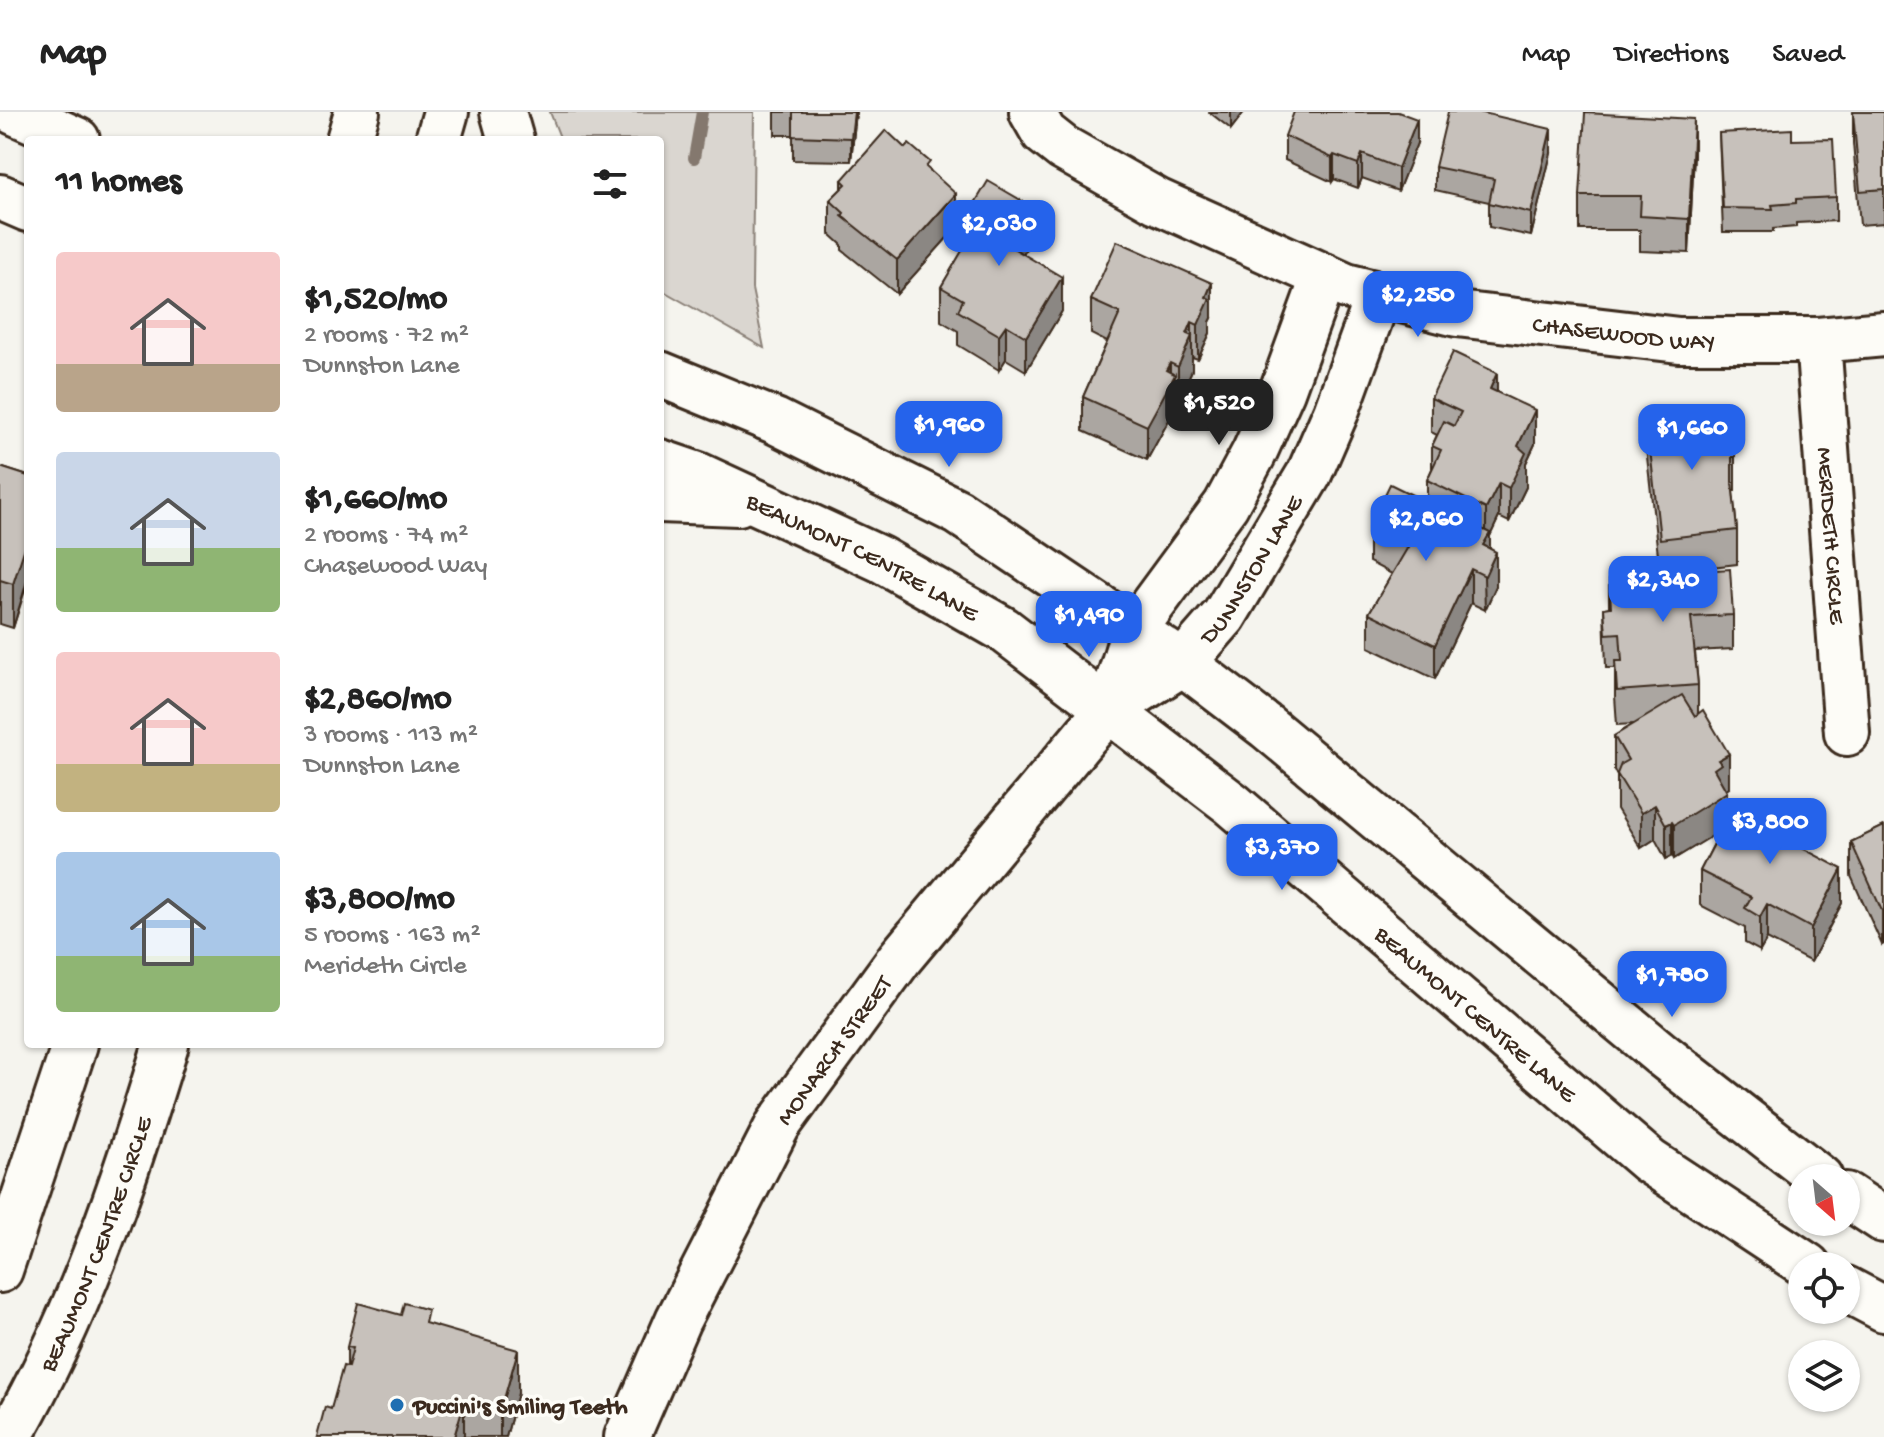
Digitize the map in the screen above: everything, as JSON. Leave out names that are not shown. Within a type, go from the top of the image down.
[{"type":"street","points":[[350,136],[357,112]]},
{"type":"street","points":[[439,136],[446,112]]},
{"type":"street","points":[[503,112],[510,136]]},
{"type":"street","name":"CHASEWOOD WAY","points":[[1032,112],[1044,133],[1063,148],[1157,201],[1324,276],[1379,294],[1457,314],[1562,329],[1679,340],[1818,340],[1884,334]]},
{"type":"street","points":[[0,197],[24,207]]},
{"type":"street","points":[[1110,709],[1134,630],[1226,505],[1254,453],[1282,391],[1324,276]]},
{"type":"street","name":"DUNNSTON LANE","points":[[1110,709],[1183,663],[1224,616],[1309,474],[1336,412],[1379,294]]},
{"type":"street","name":"MERIDETH CIRCLE","points":[[1818,340],[1847,733]]},
{"type":"street","points":[[664,348],[716,397]]},
{"type":"street","points":[[664,376],[861,462],[958,512],[1183,663],[1267,727],[1661,1054],[1802,1164]]},
{"type":"street","name":"BEAUMONT CENTRE LANE","points":[[664,463],[698,475],[880,559],[1003,629],[1232,804],[1649,1161],[1788,1253]]},
{"type":"street","points":[[664,500],[761,504]]},
{"type":"street","name":"MONARCH STREET","points":[[627,1437],[678,1320],[778,1125],[900,958],[1110,709]]},
{"type":"street","points":[[0,1270],[74,1048]]},
{"type":"street","name":"BEAUMONT CENTRE CIRCLE","points":[[9,1437],[72,1312],[107,1228],[165,1048]]},
{"type":"street","points":[[1860,1204],[1884,1220]]},
{"type":"street","points":[[1860,1296],[1884,1309]]},
{"type":"shaded area","points":[[550,112],[754,112],[752,289],[764,348],[664,291],[664,136],[559,136]]},
{"type":"building","points":[[793,112],[854,112],[851,138],[793,136]]},
{"type":"building","points":[[1294,112],[1398,112],[1417,119],[1398,168],[1362,154],[1358,164],[1334,155],[1332,158],[1285,136]]},
{"type":"building","points":[[1448,112],[1479,112],[1551,129],[1531,213],[1489,203],[1494,179],[1435,167]]},
{"type":"building","points":[[1853,112],[1884,112],[1884,189],[1860,191]]},
{"type":"building","points":[[1585,113],[1694,119],[1689,219],[1640,216],[1641,196],[1580,196]]},
{"type":"building","points":[[1792,129],[1792,140],[1833,139],[1836,197],[1796,199],[1796,203],[1772,205],[1773,209],[1723,208],[1719,133]]},
{"type":"building","points":[[886,130],[905,148],[909,144],[930,162],[926,167],[956,194],[897,260],[842,216],[844,213],[830,200],[846,184],[842,180]]},
{"type":"building","points":[[988,181],[1031,206],[1008,245],[1062,277],[1026,337],[1006,325],[999,335],[958,311],[963,300],[941,287],[973,232],[962,225]]},
{"type":"building","points":[[1117,241],[1212,283],[1206,297],[1210,299],[1198,325],[1192,322],[1187,334],[1192,336],[1178,367],[1170,363],[1166,370],[1175,375],[1147,426],[1083,397],[1120,313],[1091,300]]},
{"type":"building","points":[[1453,352],[1497,373],[1490,389],[1535,410],[1518,446],[1526,453],[1509,488],[1499,483],[1486,509],[1427,480],[1441,450],[1432,446],[1444,421],[1454,426],[1461,412],[1431,398]]},
{"type":"building","points":[[1722,405],[1725,435],[1733,435],[1735,457],[1732,457],[1732,482],[1737,530],[1660,539],[1646,413]]},
{"type":"building","points":[[0,467],[24,475],[24,550],[13,584],[0,580]]},
{"type":"building","points":[[1390,484],[1490,533],[1483,545],[1496,552],[1485,576],[1471,569],[1435,645],[1369,613],[1408,547],[1369,528]]},
{"type":"building","points":[[1730,569],[1733,615],[1691,617],[1698,685],[1617,691],[1615,661],[1622,661],[1620,633],[1606,634],[1604,608],[1611,607],[1609,577]]},
{"type":"building","points":[[1682,695],[1695,716],[1703,710],[1729,754],[1718,760],[1721,764],[1714,769],[1727,792],[1674,825],[1672,822],[1666,825],[1655,805],[1641,813],[1617,774],[1621,764],[1628,760],[1614,736]]},
{"type":"building","points":[[1738,798],[1781,820],[1776,830],[1800,843],[1798,846],[1842,869],[1811,928],[1767,904],[1760,917],[1745,908],[1751,897],[1700,871]]},
{"type":"building","points":[[1884,826],[1884,910],[1882,911],[1851,842]]},
{"type":"building","points":[[358,1303],[401,1315],[404,1303],[428,1310],[425,1323],[518,1350],[500,1413],[464,1403],[454,1437],[317,1437],[325,1407],[331,1409],[343,1366],[348,1367],[353,1348],[347,1347]]},
{"type":"waterway","points":[[694,158],[702,112]]},
{"type":"place","name":"Puccini's Smiling Teeth","points":[[397,1405]]}]
